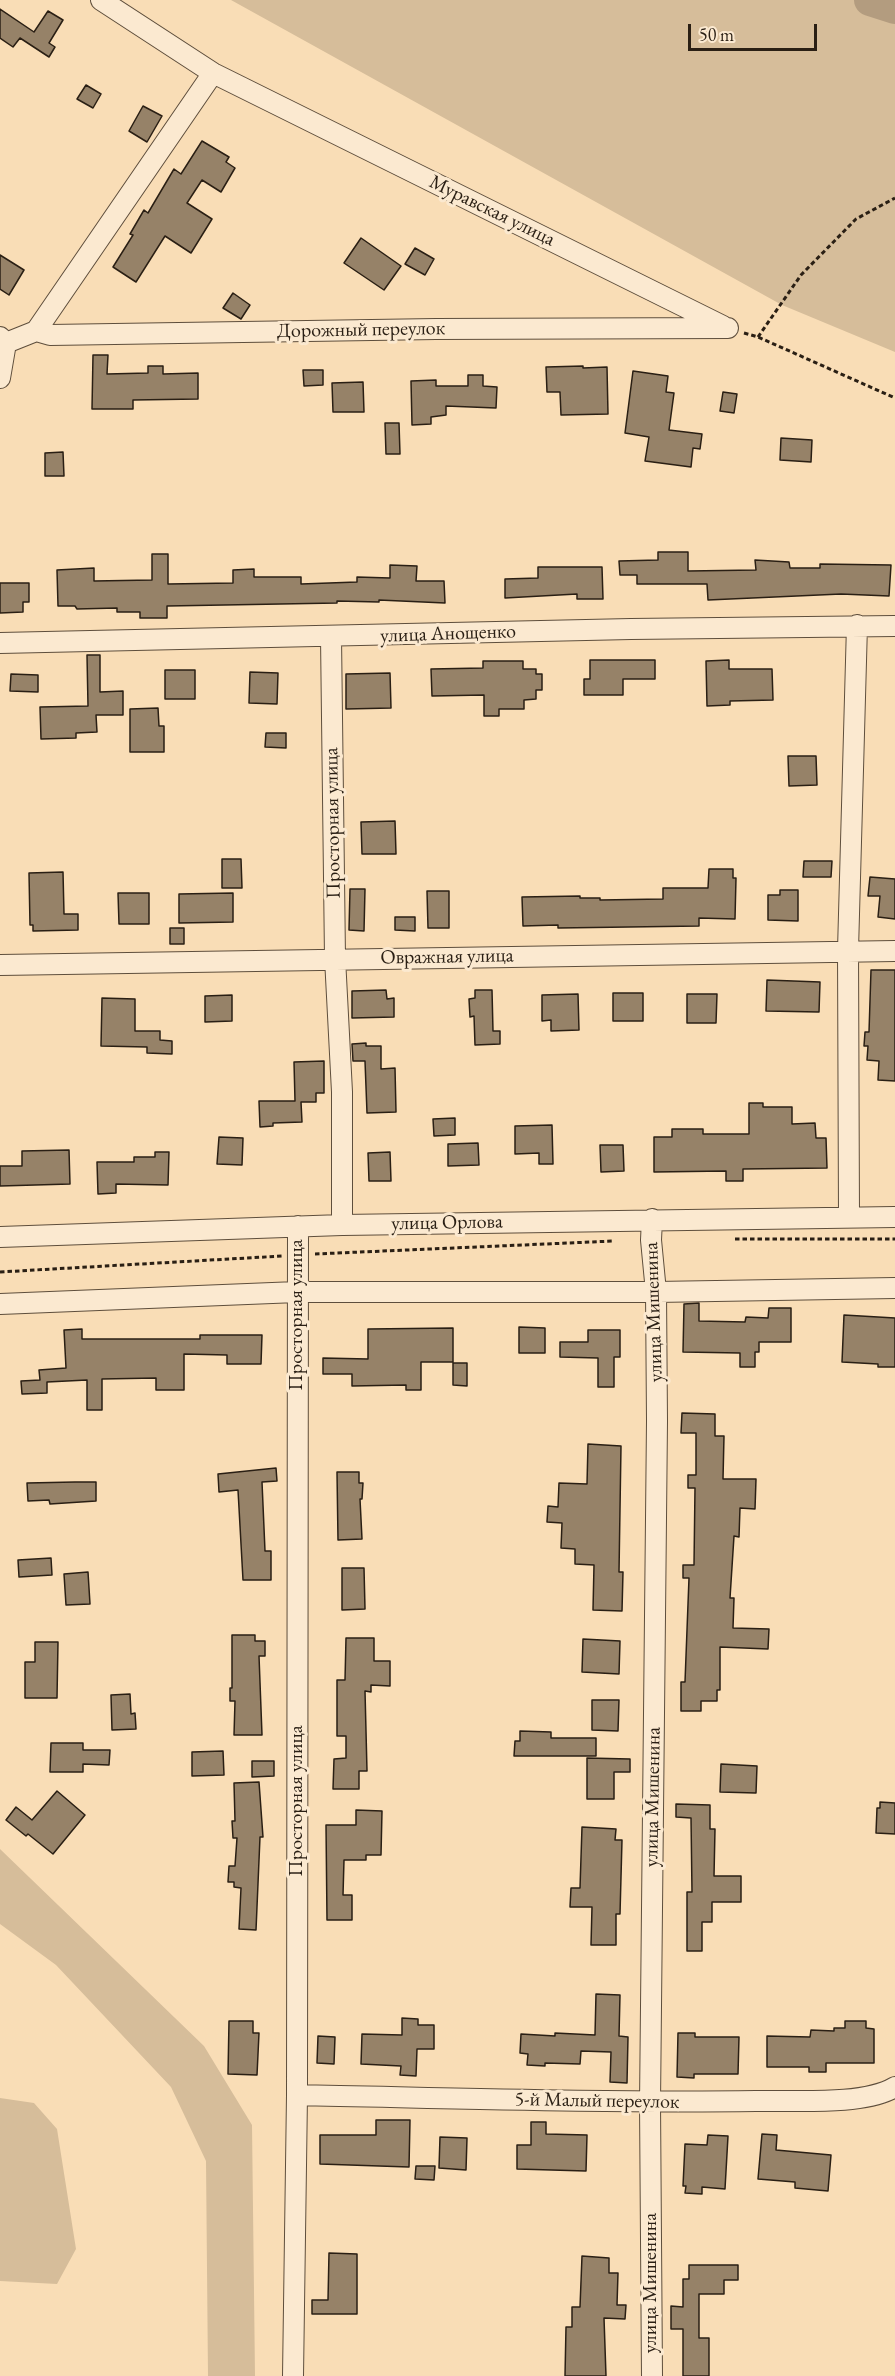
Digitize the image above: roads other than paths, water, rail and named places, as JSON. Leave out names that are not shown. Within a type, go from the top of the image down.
[{"type":"street","name":"Муравская улица","points":[[101,0],[213,73],[728,328]]},
{"type":"street","points":[[36,331],[213,73]]},
{"type":"street","name":"Дорожный переулок","points":[[3,340],[36,331],[50,335],[436,329],[728,328]]},
{"type":"street","points":[[0,378],[3,340]]},
{"type":"street","points":[[849,1217],[848,950],[857,625]]},
{"type":"street","name":"улица Анощенко","points":[[0,643],[857,625],[895,627]]},
{"type":"street","name":"Просторная улица","points":[[331,637],[335,958],[342,1092],[342,1225]]},
{"type":"street","name":"Овражная улица","points":[[0,965],[895,951]]},
{"type":"street","name":"улица Орлова","points":[[0,1237],[342,1225],[895,1217]]},
{"type":"street","name":"улица Мишенина","points":[[652,1219],[651,1239],[656,1292],[657,1433],[650,2103],[652,2376]]},
{"type":"street","name":"Просторная улица","points":[[293,2376],[297,2095],[298,1226]]},
{"type":"street","points":[[0,1313],[0,1303],[297,1292],[656,1292],[895,1288]]},
{"type":"street","name":"5-й Малый переулок","points":[[297,2095],[650,2103],[853,2099],[887,2092],[895,2087]]},
{"type":"waterway","points":[[870,0],[895,8]]}]
